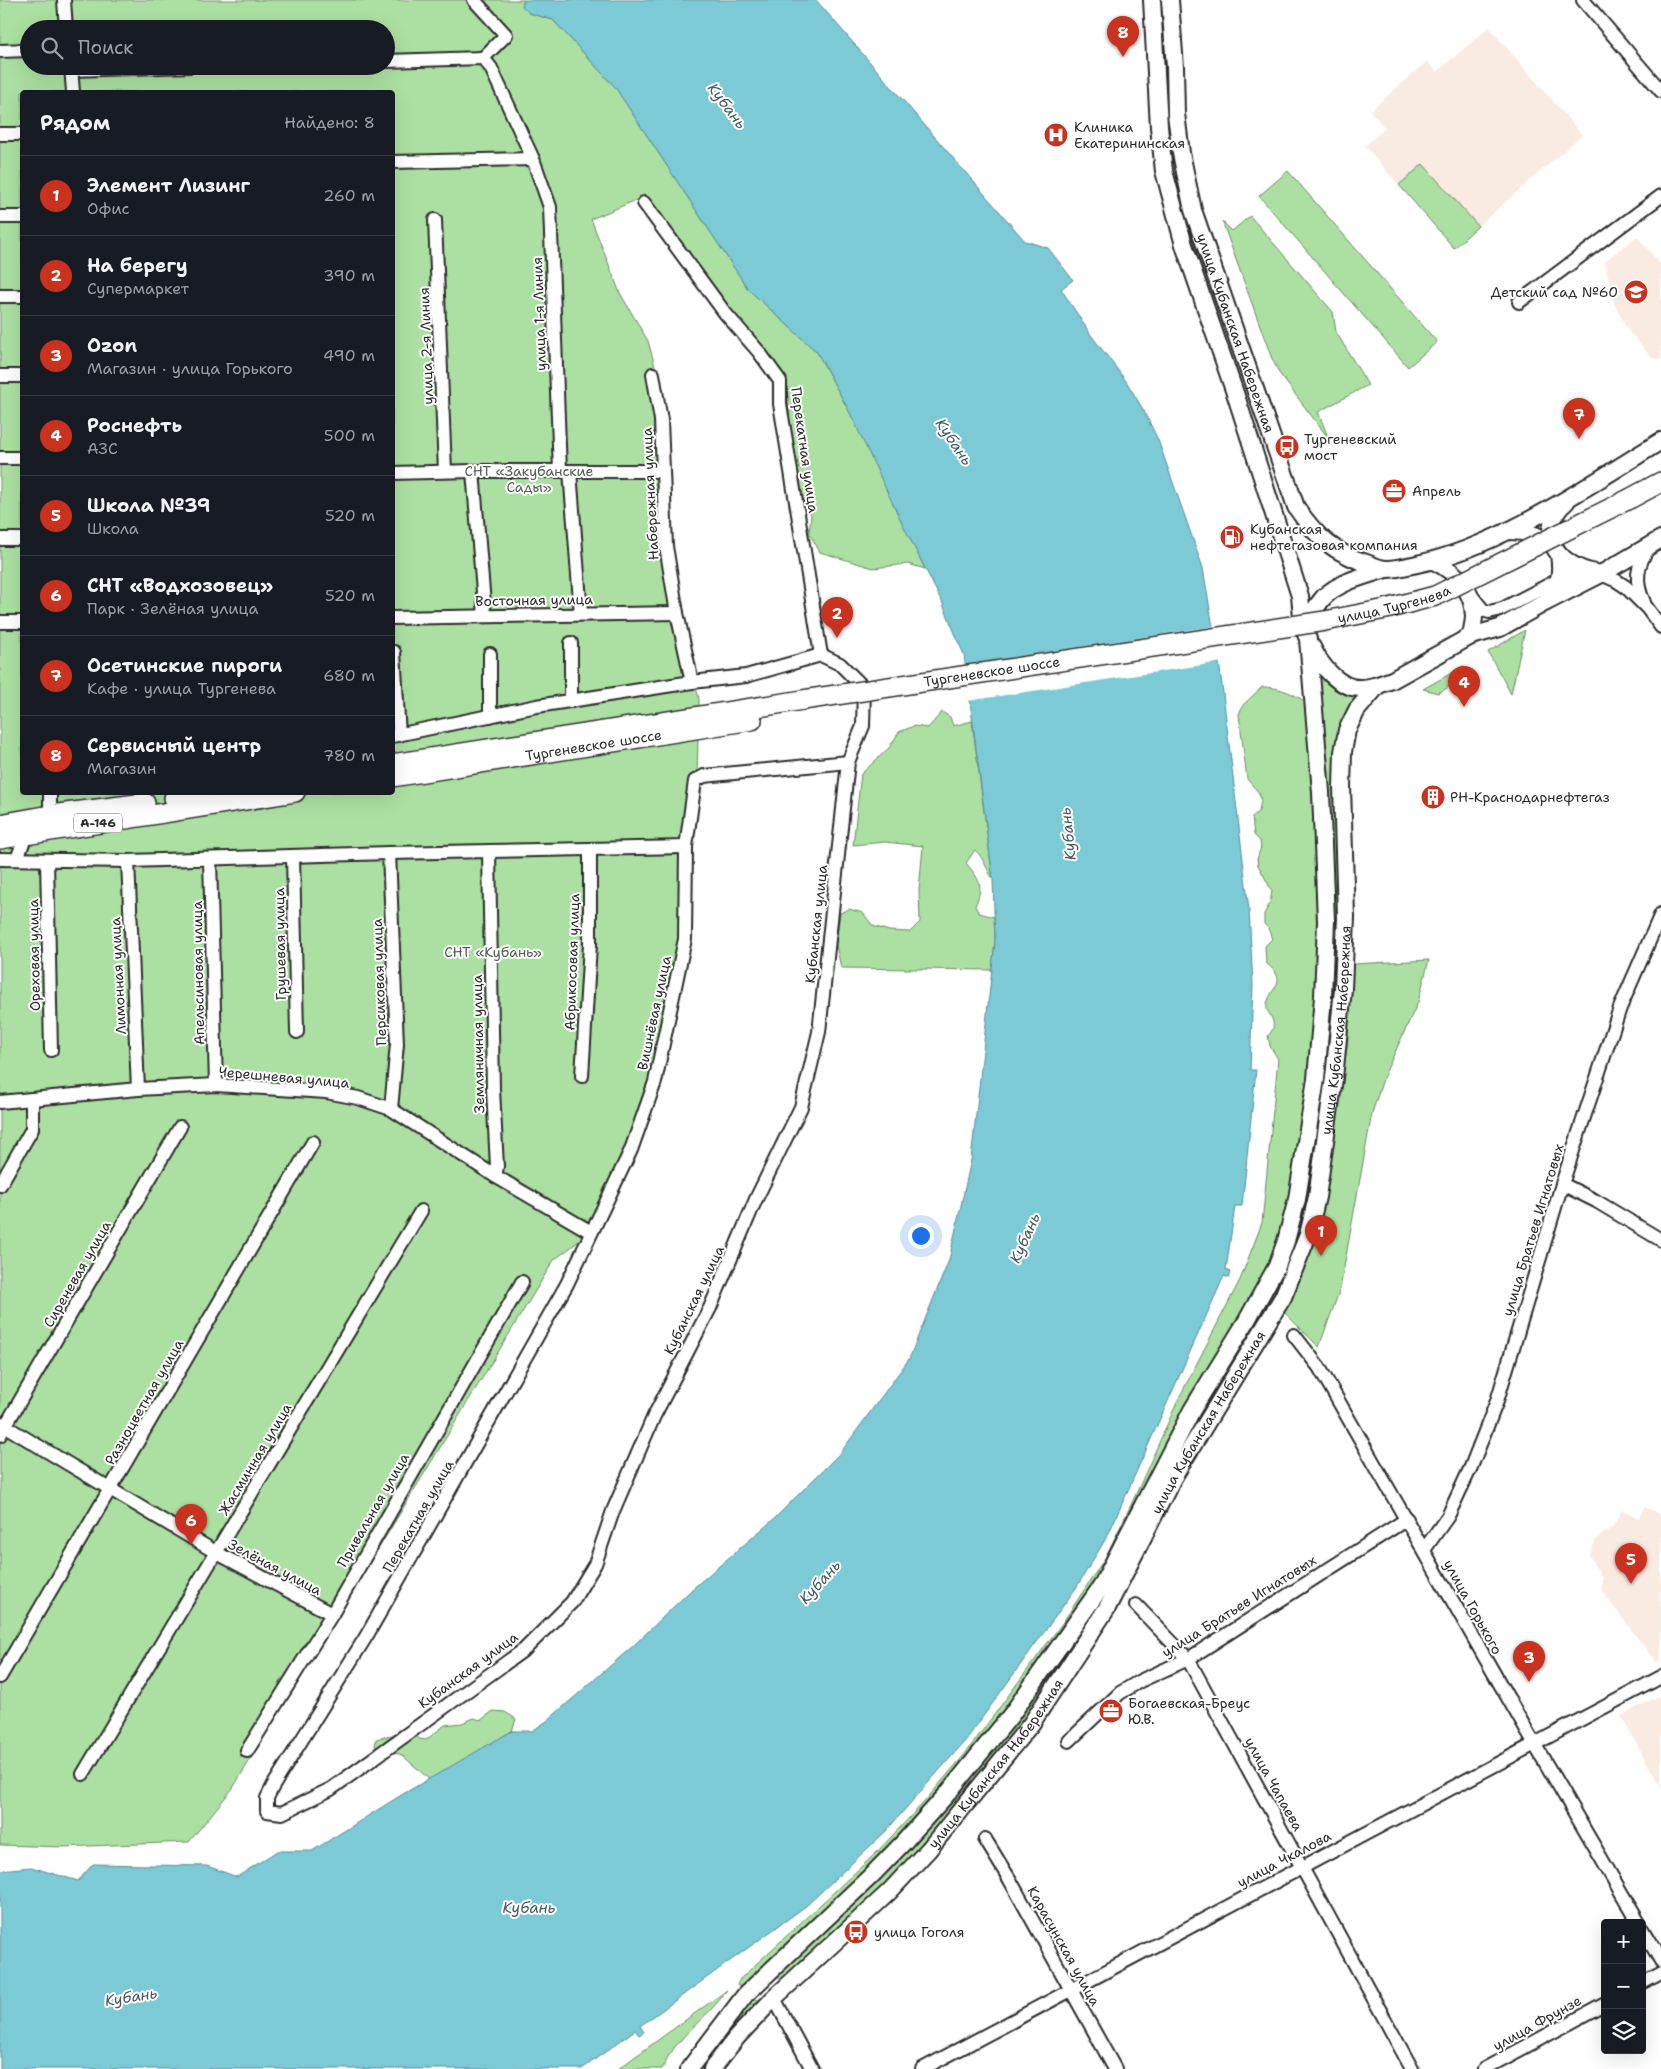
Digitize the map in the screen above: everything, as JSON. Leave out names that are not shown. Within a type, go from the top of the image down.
[{"type":"highway","name":"улица Тургенева","points":[[1104,655],[1325,621],[1386,609],[1435,596],[1645,494],[1661,482]]},
{"type":"highway","name":"Тургеневское шоссе","points":[[395,764],[1104,655]]},
{"type":"highway","name":"Тургеневское шоссе","points":[[395,777],[764,718],[797,701]]},
{"type":"highway","points":[[198,798],[246,795]]},
{"type":"highway","name":"А-146","points":[[0,824],[136,798],[198,798]]},
{"type":"highway","name":"А-146","points":[[0,839],[198,798]]},
{"type":"main road","name":"улица Кубанская Набережная","points":[[689,2069],[745,1995],[871,1876],[948,1793],[1011,1715],[1101,1587],[1192,1410],[1246,1322],[1277,1266],[1297,1199],[1316,1079],[1324,988],[1326,921],[1321,792],[1306,633],[1300,596],[1234,389],[1184,245],[1164,171],[1159,127],[1152,0]]},
{"type":"main road","name":"улица Кубанская Набережная","points":[[1170,0],[1176,114],[1181,153],[1193,210],[1296,507],[1310,528],[1328,545],[1350,557],[1386,569],[1434,561],[1450,556],[1507,531],[1591,484]]},
{"type":"main road","points":[[1546,602],[1556,588],[1561,571],[1551,528],[1554,514],[1560,507],[1591,484],[1661,441]]},
{"type":"main road","points":[[1507,531],[1526,532],[1541,536],[1577,568],[1601,574]]},
{"type":"main road","name":"улица Кубанская Набережная","points":[[712,2069],[737,2037],[774,1998],[889,1892],[929,1850],[1031,1724],[1107,1608],[1174,1476],[1283,1297],[1308,1235],[1317,1197],[1335,1068],[1343,989],[1346,917],[1342,787],[1343,752],[1347,730],[1357,710],[1378,685],[1392,680],[1472,636],[1500,628],[1656,542]]},
{"type":"main road","points":[[1434,561],[1456,574],[1467,589],[1473,610],[1472,636]]},
{"type":"main road","points":[[1378,685],[1360,689],[1341,682],[1330,674],[1318,660],[1306,633],[1318,605],[1333,590],[1354,580],[1386,569]]},
{"type":"main road","points":[[760,1980],[774,1998]]},
{"type":"street","points":[[64,0],[65,20]]},
{"type":"street","points":[[395,60],[483,58],[506,35],[474,0]]},
{"type":"street","points":[[1583,0],[1661,92]]},
{"type":"street","points":[[0,51],[20,50]]},
{"type":"street","name":"улица 1-я Линия","points":[[483,58],[490,68],[533,159],[550,207],[565,471],[581,614]]},
{"type":"street","points":[[72,75],[73,90]]},
{"type":"street","points":[[0,134],[20,134]]},
{"type":"street","points":[[395,162],[533,159]]},
{"type":"street","points":[[1520,302],[1661,196]]},
{"type":"street","name":"Перекатная улица","points":[[644,203],[719,305],[759,352],[780,381],[780,404],[821,655]]},
{"type":"street","points":[[0,217],[20,217]]},
{"type":"street","name":"улица 2-я Линия","points":[[435,220],[445,471]]},
{"type":"street","points":[[0,296],[20,296]]},
{"type":"street","name":"Набережная улица","points":[[653,374],[661,420],[658,471],[666,546],[677,613]]},
{"type":"street","points":[[0,376],[20,376]]},
{"type":"street","points":[[0,458],[20,458]]},
{"type":"street","points":[[395,473],[445,471],[658,471]]},
{"type":"street","points":[[473,471],[485,616]]},
{"type":"street","points":[[0,539],[20,539]]},
{"type":"street","points":[[1656,542],[1643,555],[1637,580],[1638,591],[1647,608],[1661,627]]},
{"type":"street","points":[[1467,589],[1477,604],[1483,610],[1489,612],[1502,609],[1560,579],[1573,575],[1601,574],[1626,587],[1647,608]]},
{"type":"street","points":[[677,613],[692,682]]},
{"type":"street","name":"Восточная улица","points":[[395,618],[677,613]]},
{"type":"street","points":[[0,622],[20,622]]},
{"type":"street","points":[[571,643],[571,701]]},
{"type":"street","points":[[490,654],[490,716]]},
{"type":"street","points":[[395,694],[396,736],[571,701],[692,682],[746,676],[821,655]]},
{"type":"street","name":"Кубанская улица","points":[[266,1811],[282,1813],[331,1789],[525,1649],[572,1602],[595,1564],[613,1510],[654,1416],[710,1308],[756,1199],[801,1107],[819,1032],[848,762],[863,726],[864,688],[840,664],[821,655]]},
{"type":"street","name":"Вишнёвая улица","points":[[592,1230],[631,1150],[655,1082],[685,939],[686,848],[695,781],[704,776],[848,762]]},
{"type":"street","points":[[50,795],[50,815]]},
{"type":"street","points":[[17,859],[26,835]]},
{"type":"street","points":[[0,859],[128,861],[389,853],[686,848]]},
{"type":"street","name":"Абрикосовая улица","points":[[582,1076],[590,945],[590,850]]},
{"type":"street","name":"Земляничная улица","points":[[489,851],[493,1089],[497,1167],[495,1176]]},
{"type":"street","name":"Персиковая улица","points":[[389,853],[397,1044],[391,1110]]},
{"type":"street","points":[[0,854],[17,859]]},
{"type":"street","name":"Грушевая улица","points":[[293,856],[297,1032]]},
{"type":"street","name":"Апельсиновая улица","points":[[210,859],[216,1085]]},
{"type":"street","name":"Ореховая улица","points":[[47,860],[51,1050]]},
{"type":"street","name":"Лимонная улица","points":[[128,861],[138,1089]]},
{"type":"street","name":"улица Братьев Игнатовых","points":[[1424,1550],[1448,1516],[1471,1467],[1497,1401],[1562,1184],[1620,1008],[1661,914]]},
{"type":"street","name":"Черешневая улица","points":[[0,1102],[138,1089],[216,1085],[326,1092],[358,1098],[391,1110],[495,1176],[592,1230]]},
{"type":"street","points":[[0,1185],[32,1129],[32,1100]]},
{"type":"street","name":"Сиреневая улица","points":[[2,1428],[180,1128]]},
{"type":"street","name":"Разноцветная улица","points":[[0,1677],[313,1142]]},
{"type":"street","points":[[1562,1184],[1596,1201],[1661,1240]]},
{"type":"street","name":"Жасминная улица","points":[[83,1774],[421,1211]]},
{"type":"street","name":"Перекатная улица","points":[[266,1811],[268,1798],[273,1786],[366,1635],[492,1416],[567,1284],[592,1230]]},
{"type":"street","name":"Привальная улица","points":[[247,1751],[332,1614],[522,1282]]},
{"type":"street","name":"улица Горького","points":[[1294,1335],[1319,1367],[1534,1744],[1637,1919]]},
{"type":"street","name":"Зелёная улица","points":[[2,1428],[112,1488],[217,1553],[332,1614]]},
{"type":"street","name":"улица Братьев Игнатовых","points":[[1069,1741],[1120,1693],[1140,1681],[1188,1659],[1407,1519]]},
{"type":"street","name":"улица Чапаева","points":[[1136,1605],[1188,1659],[1412,2069]]},
{"type":"street","name":"улица Чкалова","points":[[922,2069],[1661,1677]]},
{"type":"street","name":"Карасунская улица","points":[[985,1839],[1010,1880],[1115,2069]]},
{"type":"street","points":[[1646,1936],[1661,1961]]},
{"type":"street","points":[[1646,1981],[1661,1973]]},
{"type":"street","points":[[774,1998],[812,2069]]},
{"type":"street","name":"улица Фрунзе","points":[[1484,2069],[1601,2006]]},
{"type":"shaded area","points":[[1489,27],[1582,135],[1478,226],[1424,164],[1399,185],[1365,146],[1385,128],[1370,111],[1427,61],[1437,72]]},
{"type":"shaded area","name":"Детский сад №60","points":[[1637,236],[1661,265],[1661,360],[1652,358],[1627,329],[1614,303],[1605,261]]},
{"type":"shaded area","points":[[1644,1507],[1661,1514],[1661,1660],[1656,1662],[1601,1590],[1602,1578],[1589,1556],[1596,1539],[1613,1527],[1622,1510],[1639,1518]]},
{"type":"shaded area","points":[[1659,1696],[1661,1700],[1661,1788],[1621,1716]]},
{"type":"green space","points":[[0,0],[524,0],[522,6],[529,13],[553,20],[615,87],[748,289],[817,352],[850,413],[925,569],[908,564],[873,568],[820,552],[809,533],[811,515],[802,497],[789,416],[788,396],[732,331],[719,304],[641,198],[591,219],[620,293],[648,341],[656,370],[677,613],[699,699],[689,936],[657,1086],[642,1139],[616,1198],[591,1232],[554,1260],[233,1788],[189,1842],[63,1847],[0,1845]]},
{"type":"green space","points":[[1423,164],[1478,226],[1454,248],[1399,185]]},
{"type":"green space","points":[[1288,171],[1437,342],[1408,367],[1259,196]]},
{"type":"green space","points":[[1250,216],[1333,312],[1336,332],[1368,385],[1318,412],[1329,439],[1279,373],[1271,356],[1222,221],[1232,231]]},
{"type":"green space","points":[[1525,630],[1511,694],[1488,652]]},
{"type":"green space","points":[[1464,666],[1462,680],[1438,693],[1423,689]]},
{"type":"green space","points":[[1317,668],[1365,694],[1347,715],[1339,932],[1330,1064],[1305,1224],[1281,1287],[1109,1594],[1048,1690],[905,1867],[784,1979],[781,1979],[775,1974],[982,1760],[1159,1482],[1275,1281],[1319,1086]]},
{"type":"green space","points":[[1262,687],[1288,692],[1310,705],[1319,945],[1309,1080],[1288,1210],[1271,1264],[1098,1580],[997,1723],[895,1843],[742,1988],[737,1985],[740,1979],[876,1853],[925,1801],[965,1754],[1063,1622],[1105,1558],[1180,1396],[1240,1280],[1262,1223],[1278,1059],[1270,1046],[1268,1036],[1272,1031],[1273,1022],[1267,1004],[1278,980],[1273,969],[1266,963],[1265,946],[1272,939],[1268,928],[1264,924],[1264,914],[1270,903],[1272,891],[1258,865],[1257,859],[1261,847],[1260,841],[1254,835],[1252,817],[1259,811],[1261,800],[1259,793],[1247,779],[1239,714],[1243,705]]},
{"type":"green space","points":[[942,712],[950,717],[953,726],[972,721],[993,879],[981,856],[975,850],[966,863],[975,874],[979,883],[980,888],[975,906],[979,913],[994,917],[995,941],[992,970],[841,968],[836,945],[840,913],[849,909],[863,913],[873,926],[889,931],[910,932],[920,922],[919,890],[923,846],[885,842],[853,845],[861,774],[889,748],[899,732],[914,726],[928,728]]},
{"type":"green space","points":[[1429,960],[1418,1002],[1384,1076],[1372,1113],[1340,1289],[1319,1347],[1283,1311],[1315,1242],[1347,1048],[1353,964]]},
{"type":"green space","points":[[493,1711],[505,1712],[516,1719],[512,1731],[430,1780],[402,1755],[375,1746],[376,1739],[392,1735],[409,1726],[419,1739],[426,1740],[445,1725],[462,1723],[474,1718],[481,1720]]},
{"type":"green space","points":[[727,1990],[719,2001],[683,2037],[668,2057],[662,2069],[618,2069]]},
{"type":"green space","points":[[752,1997],[758,2000],[758,2005],[705,2069],[696,2069]]},
{"type":"water","name":"Кубань","points":[[524,0],[816,0],[1025,241],[1048,248],[1073,280],[1061,289],[1091,335],[1126,381],[1144,411],[1158,440],[1203,568],[1220,669],[1249,910],[1253,985],[1250,1070],[1256,1070],[1242,1206],[1235,1206],[1226,1270],[1231,1272],[1229,1278],[1224,1276],[1108,1535],[1076,1588],[966,1740],[885,1832],[806,1906],[640,2026],[644,2032],[639,2035],[635,2030],[582,2069],[0,2069],[0,1870],[31,1867],[78,1881],[93,1864],[207,1866],[237,1877],[277,1851],[312,1851],[403,1794],[512,1731],[532,1731],[547,1721],[633,1646],[691,1590],[774,1519],[841,1452],[909,1359],[949,1260],[971,1160],[995,941],[993,879],[964,655],[942,602],[850,413],[817,352],[748,289],[615,87],[553,20],[529,13],[522,6]]},
{"type":"pier","points":[[1215,626],[1222,662],[967,701],[962,665]]},
{"type":"place","name":"Сервисный центр","points":[[1123,57]]},
{"type":"place","name":"Клиника Екатерининская","points":[[1056,135]]},
{"type":"place","name":"Детский сад №60","points":[[1636,292]]},
{"type":"place","name":"Осетинские пироги","points":[[1579,439]]},
{"type":"place","name":"Тургеневский мост","points":[[1287,447]]},
{"type":"place","name":"Апрель","points":[[1394,491]]},
{"type":"place","name":"Кубанская нефтегазовая компания","points":[[1232,537]]},
{"type":"place","name":"На берегу","points":[[837,638]]},
{"type":"place","name":"Роснефть","points":[[1464,707]]},
{"type":"place","name":"РН-Краснодарнефтегаз","points":[[1433,797]]},
{"type":"place","name":"Элемент Лизинг","points":[[1321,1256]]},
{"type":"place","name":"СНТ «Водхозовец»","points":[[191,1545]]},
{"type":"place","name":"Школа №39","points":[[1631,1584]]},
{"type":"place","name":"Ozon","points":[[1529,1682]]},
{"type":"place","name":"Богаевская-Бреус Ю.В.","points":[[1111,1711]]},
{"type":"place","name":"улица Гоголя","points":[[856,1932]]},
{"type":"park label","name":"СНТ «Закубанские Сады»","points":[[529,480]]},
{"type":"park label","name":"СНТ «Кубань»","points":[[493,952]]}]
